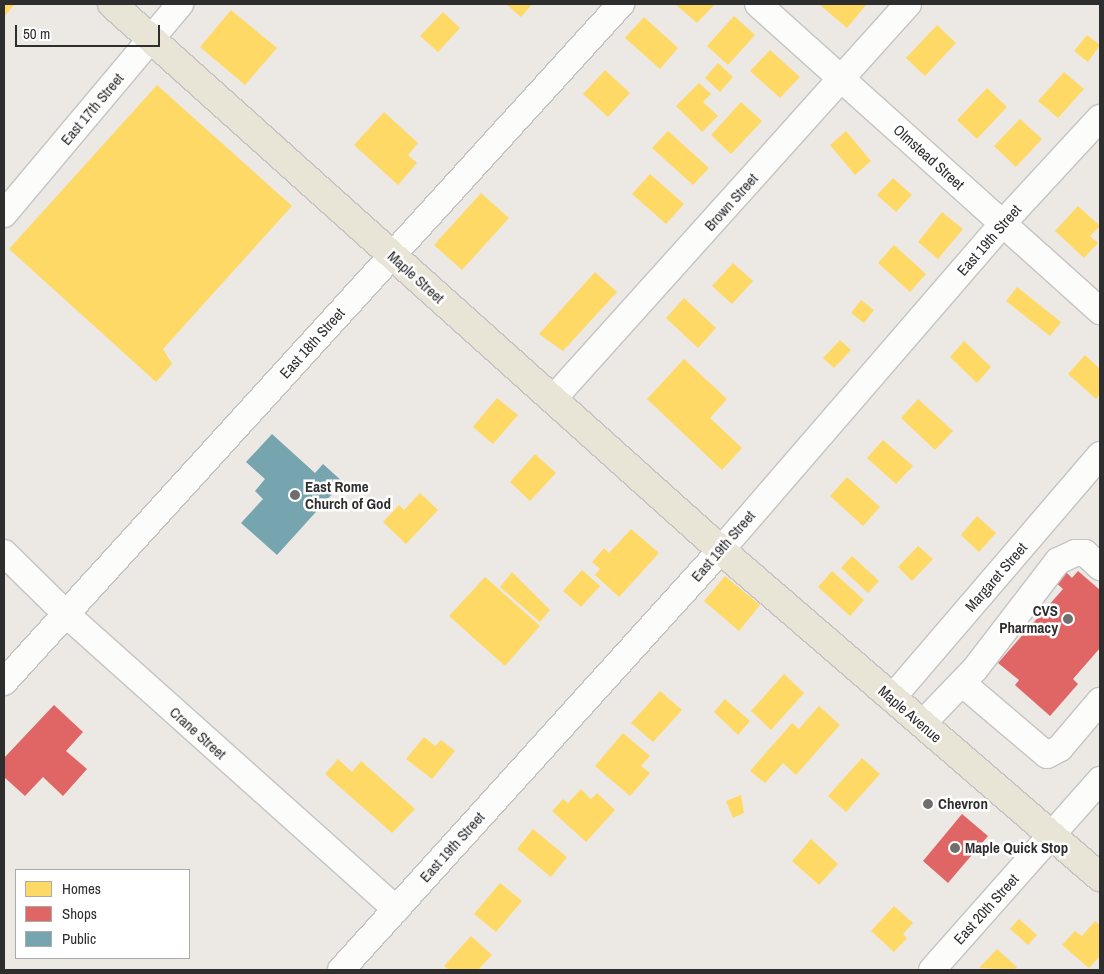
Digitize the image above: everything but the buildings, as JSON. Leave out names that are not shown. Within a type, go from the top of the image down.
[{"type":"main road","name":"Maple Street","points":[[112,4],[721,550]]},
{"type":"main road","name":"Maple Avenue","points":[[721,550],[1100,877]]},
{"type":"street","name":"East 17th Street","points":[[4,214],[180,4]]},
{"type":"street","name":"East 18th Street","points":[[4,682],[621,4]]},
{"type":"street","name":"Olmstead Street","points":[[758,4],[1100,311]]},
{"type":"street","name":"Brown Street","points":[[553,399],[908,4]]},
{"type":"street","name":"East 19th Street","points":[[341,970],[721,550],[1003,223],[1100,118]]},
{"type":"street","name":"Margaret Street","points":[[892,698],[1100,455]]},
{"type":"street","name":"Crane Street","points":[[4,553],[66,614],[396,909]]},
{"type":"street","points":[[922,724],[969,676],[1058,561],[1075,553],[1084,553],[1100,567]]},
{"type":"street","points":[[969,676],[1047,755],[1060,748],[1100,701]]},
{"type":"street","name":"East 20th Street","points":[[932,970],[1100,780]]},
{"type":"place","name":"East Rome Church of God","points":[[295,495]]},
{"type":"place","name":"CVS Pharmacy","points":[[1068,619]]},
{"type":"place","name":"Chevron","points":[[928,804]]},
{"type":"place","name":"Maple Quick Stop","points":[[955,848]]}]
